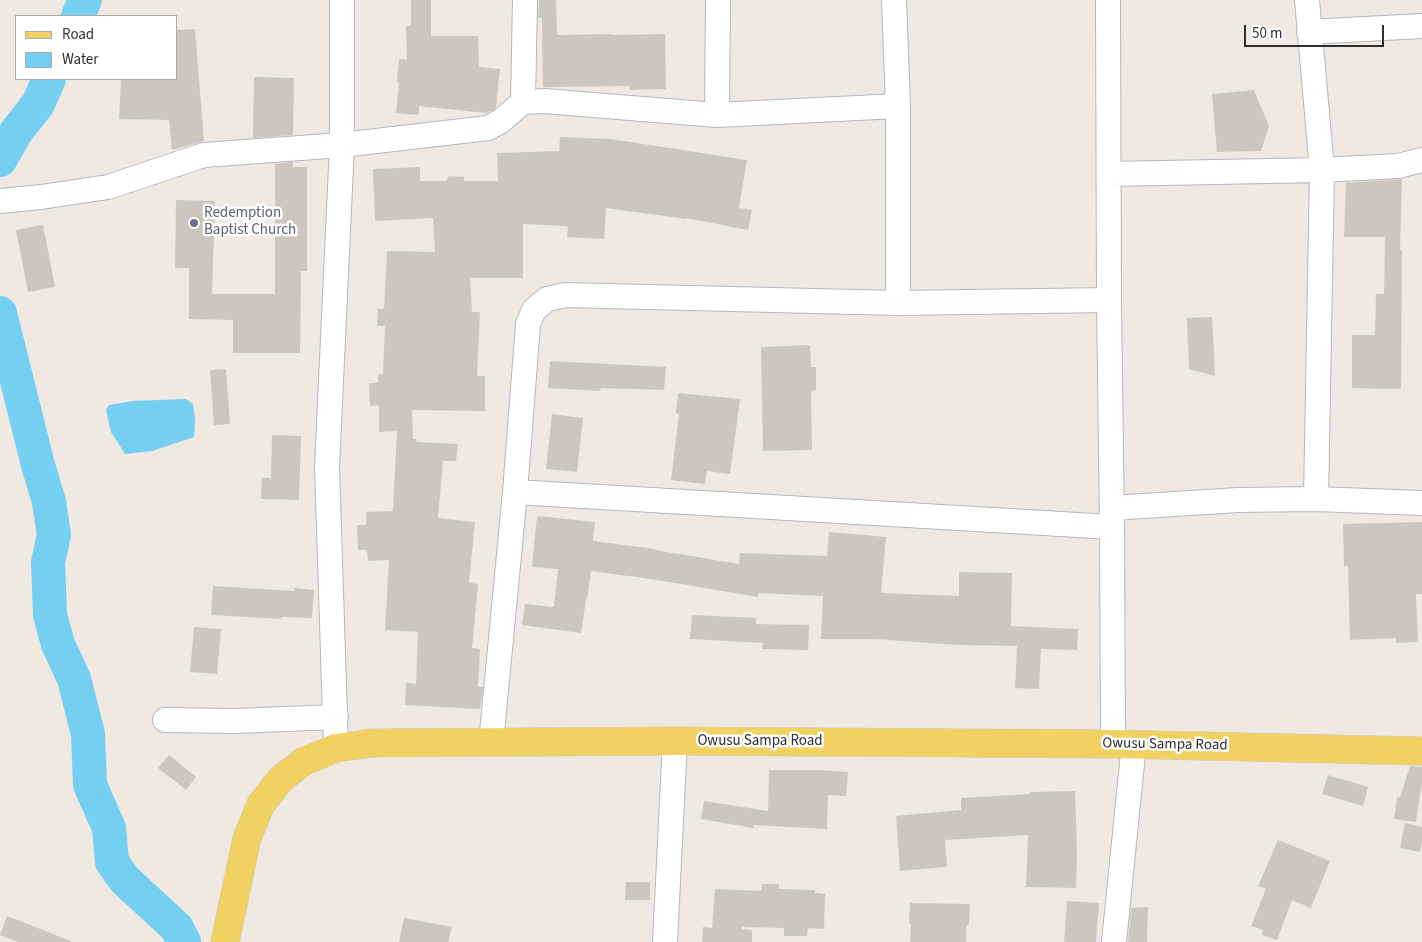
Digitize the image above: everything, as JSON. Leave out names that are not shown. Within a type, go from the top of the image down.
[{"type":"main road","name":"Owusu Sampa Road","points":[[225,942],[247,838],[261,804],[281,780],[303,762],[336,748],[372,743],[675,741],[1123,744],[1422,751]]},
{"type":"street","points":[[336,748],[328,467],[342,145],[342,0]]},
{"type":"street","points":[[523,102],[525,0]]},
{"type":"street","points":[[717,116],[718,0]]},
{"type":"street","points":[[894,0],[898,106],[898,303]]},
{"type":"street","points":[[1108,0],[1112,517],[1123,744],[1114,942]]},
{"type":"street","points":[[1307,0],[1322,170],[1316,499]]},
{"type":"street","points":[[1310,32],[1422,26]]},
{"type":"street","points":[[0,201],[108,187],[204,155],[342,145],[488,128],[501,121],[523,102],[544,101],[717,116],[898,106]]},
{"type":"street","points":[[1109,174],[1322,170],[1398,166],[1422,160]]},
{"type":"street","points":[[491,743],[516,492],[528,324],[534,310],[547,299],[565,295],[898,303],[1109,300]]},
{"type":"street","points":[[516,492],[1112,517],[1238,500],[1316,499],[1422,503]]},
{"type":"street","points":[[165,720],[235,721],[336,717]]},
{"type":"street","points":[[665,942],[675,741]]},
{"type":"water","points":[[186,399],[193,404],[195,420],[194,437],[152,451],[125,454],[111,432],[106,410],[109,405],[133,401]]},
{"type":"building","points":[[411,0],[431,0],[431,36],[478,36],[479,67],[500,69],[496,107],[493,110],[486,113],[419,106],[419,115],[396,113],[399,59],[407,60],[406,26],[411,26]]},
{"type":"building","points":[[539,0],[556,0],[557,35],[665,34],[666,89],[629,90],[629,86],[543,87],[542,18],[538,18]]},
{"type":"building","points":[[195,29],[204,141],[172,150],[169,120],[119,119],[121,80],[178,80],[178,30]]},
{"type":"building","points":[[254,77],[294,78],[293,135],[253,138]]},
{"type":"building","points":[[1254,90],[1269,126],[1261,151],[1217,152],[1212,94]]},
{"type":"building","points":[[560,137],[611,139],[747,160],[739,208],[752,210],[748,230],[686,218],[606,208],[604,239],[567,237],[568,227],[563,226],[523,224],[523,278],[470,278],[472,312],[480,312],[477,376],[485,376],[485,411],[412,410],[413,439],[417,439],[416,442],[458,444],[456,461],[443,461],[438,518],[475,522],[469,583],[478,584],[472,648],[480,649],[478,687],[483,687],[480,709],[405,705],[406,683],[416,684],[418,632],[385,630],[389,560],[368,561],[367,550],[358,550],[357,525],[366,525],[366,512],[393,511],[397,431],[379,432],[379,405],[370,406],[369,383],[378,383],[378,374],[383,374],[385,326],[377,326],[378,309],[384,309],[387,251],[435,252],[433,218],[375,221],[373,169],[420,167],[420,181],[447,181],[448,176],[464,177],[464,181],[498,181],[497,153],[559,151]]},
{"type":"building","points":[[293,162],[293,167],[307,167],[307,271],[301,271],[300,353],[233,353],[233,320],[189,319],[189,268],[175,268],[176,200],[215,201],[212,294],[275,294],[275,164]]},
{"type":"building","points":[[1402,179],[1400,250],[1402,250],[1401,389],[1352,388],[1352,335],[1375,335],[1376,294],[1384,294],[1385,237],[1344,237],[1346,183]]},
{"type":"building","points":[[43,225],[55,287],[28,292],[16,230]]},
{"type":"building","points":[[1212,317],[1215,376],[1189,369],[1187,318]]},
{"type":"building","points":[[810,345],[811,367],[816,367],[816,390],[811,391],[812,450],[763,451],[761,347]]},
{"type":"building","points":[[550,361],[666,367],[664,390],[601,388],[600,391],[548,388]]},
{"type":"building","points":[[226,369],[230,424],[214,425],[210,370]]},
{"type":"building","points":[[678,393],[740,399],[730,474],[707,471],[705,484],[671,480],[679,414],[676,413]]},
{"type":"building","points":[[552,414],[583,418],[577,472],[546,469]]},
{"type":"building","points":[[272,435],[301,436],[299,500],[261,499],[262,478],[271,478]]},
{"type":"building","points":[[537,516],[595,522],[593,541],[655,549],[739,564],[740,553],[827,556],[829,532],[886,537],[881,593],[959,596],[959,572],[1012,573],[1011,626],[1078,629],[1077,650],[1041,649],[1039,689],[1015,688],[1017,646],[958,645],[875,639],[821,639],[823,596],[758,593],[758,597],[591,571],[581,633],[522,625],[525,604],[554,607],[558,569],[532,567]]},
{"type":"building","points":[[1422,522],[1422,594],[1416,594],[1418,642],[1396,643],[1396,638],[1350,640],[1348,566],[1344,566],[1343,524]]},
{"type":"building","points":[[213,586],[294,591],[294,588],[314,590],[312,618],[281,617],[281,619],[211,615]]},
{"type":"building","points":[[692,615],[756,618],[756,624],[809,625],[808,650],[762,649],[763,643],[690,639]]},
{"type":"building","points":[[194,627],[221,629],[217,674],[190,672]]},
{"type":"building","points":[[169,755],[196,777],[186,790],[158,768]]},
{"type":"building","points":[[1410,766],[1422,767],[1422,786],[1416,822],[1394,819],[1397,797],[1400,798]]},
{"type":"building","points":[[769,770],[848,772],[846,796],[828,795],[827,829],[754,825],[754,828],[701,819],[704,801],[768,811]]},
{"type":"building","points":[[1328,775],[1368,787],[1363,806],[1322,794]]},
{"type":"building","points":[[1075,791],[1076,888],[1026,887],[1028,835],[945,840],[947,867],[900,871],[896,816],[961,810],[961,798],[1030,794],[1030,792]]},
{"type":"building","points":[[1405,823],[1422,827],[1420,852],[1400,848]]},
{"type":"building","points":[[1278,840],[1330,861],[1311,908],[1292,900],[1277,940],[1262,935],[1263,930],[1251,926],[1266,889],[1258,886]]},
{"type":"building","points":[[626,882],[650,882],[650,900],[625,900]]},
{"type":"building","points":[[762,884],[779,884],[779,889],[815,890],[815,893],[825,894],[824,929],[808,928],[807,936],[784,936],[784,928],[742,927],[742,929],[752,930],[752,942],[702,942],[703,927],[712,928],[715,889],[762,891]]},
{"type":"building","points":[[1067,901],[1099,903],[1096,942],[1064,942]]},
{"type":"building","points":[[910,903],[970,904],[969,925],[966,925],[966,942],[910,942]]},
{"type":"building","points":[[1148,907],[1147,942],[1128,942],[1131,908]]},
{"type":"building","points":[[7,916],[71,942],[18,942],[0,935]]},
{"type":"building","points":[[404,918],[452,927],[448,942],[399,942]]},
{"type":"waterway","points":[[78,15],[85,0]]},
{"type":"waterway","points":[[0,160],[16,132],[38,104],[49,80]]},
{"type":"waterway","points":[[0,313],[49,502],[54,535],[48,562],[50,615],[58,644],[74,679],[88,734],[90,785],[109,828],[112,862],[125,880],[177,928],[184,942]]},
{"type":"place","name":"Redemption Baptist Church","points":[[194,223]]}]
